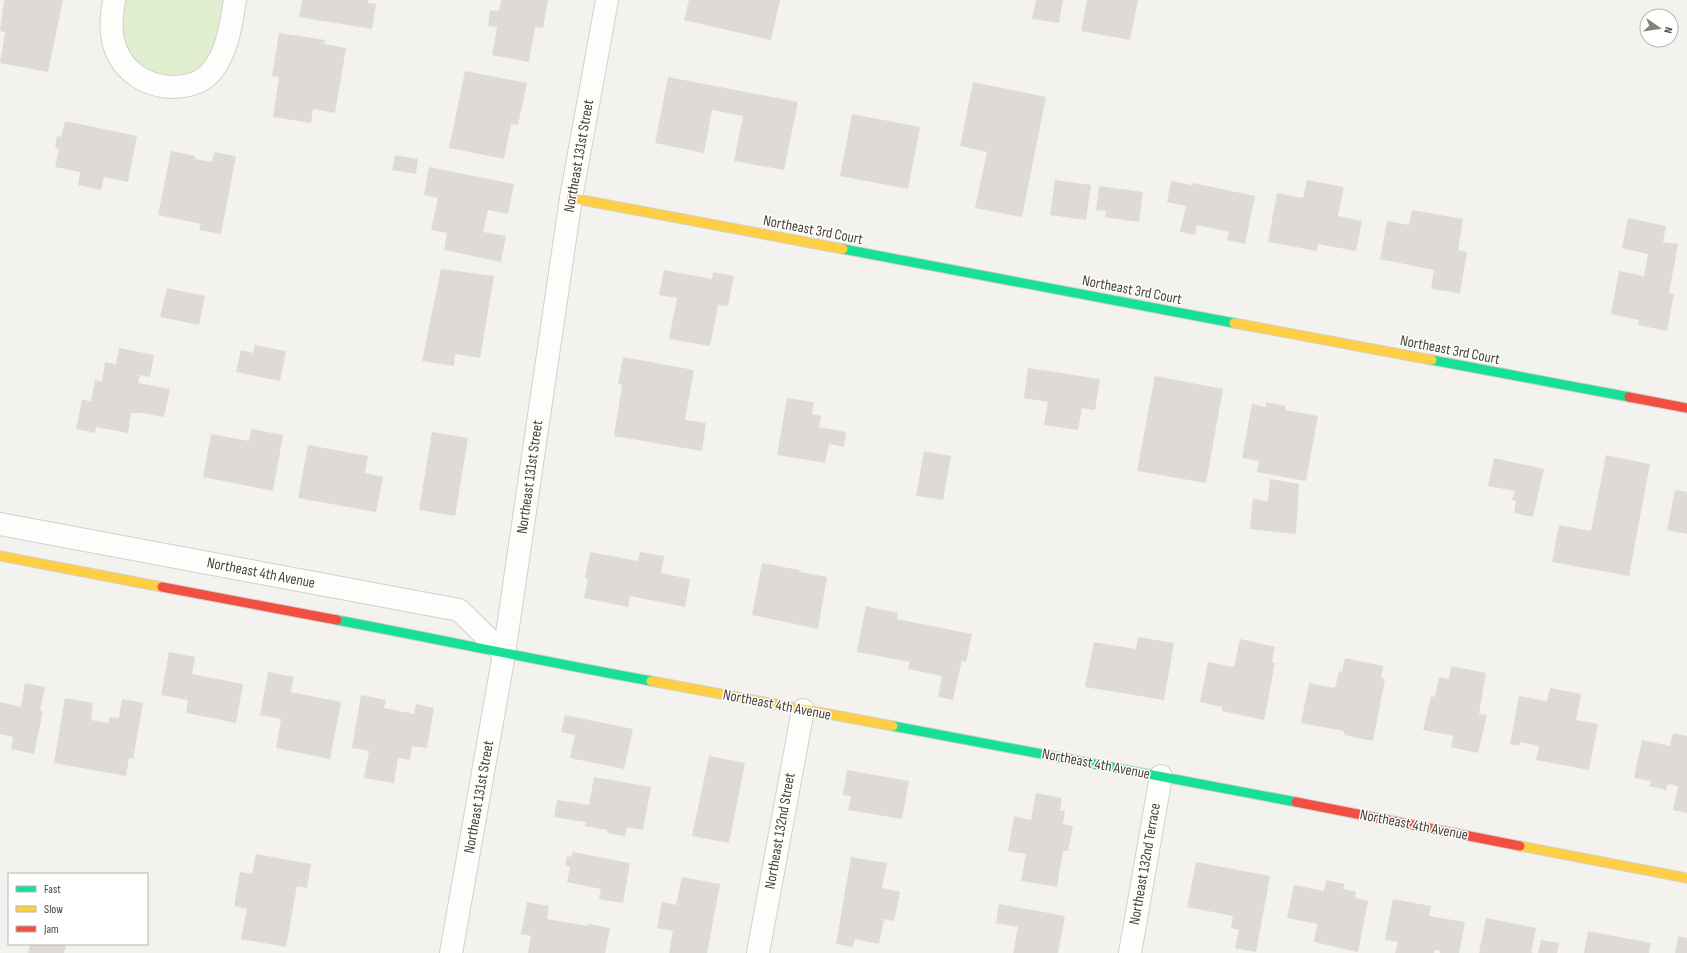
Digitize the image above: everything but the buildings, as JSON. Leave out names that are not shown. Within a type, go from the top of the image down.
[{"type":"street","points":[[114,0],[111,23],[112,34],[120,57],[130,71],[144,81],[162,86],[173,87],[196,83],[211,72],[221,57],[229,35],[235,0]]},
{"type":"street","name":"Northeast 131st Street","points":[[451,953],[504,654],[571,198],[607,0]]},
{"type":"street","name":"Northeast 3rd Court","points":[[571,198],[1687,408]]},
{"type":"street","name":"Northeast 4th Avenue","points":[[0,524],[459,610],[504,654]]},
{"type":"street","name":"Northeast 4th Avenue","points":[[0,556],[446,641],[504,654],[1161,776],[1687,878]]},
{"type":"street","name":"Northeast 132nd Street","points":[[758,953],[803,710]]},
{"type":"street","name":"Northeast 132nd Terrace","points":[[1130,953],[1161,776]]},
{"type":"green space","points":[[122,0],[226,0],[213,53],[204,64],[194,72],[182,76],[151,74],[132,60],[122,36]]},
{"type":"traffic: fast","points":[[843,249],[1234,323]]},
{"type":"traffic: fast","points":[[1432,360],[1629,397]]},
{"type":"traffic: fast","points":[[337,620],[651,681]]},
{"type":"traffic: fast","points":[[893,726],[1296,802]]},
{"type":"traffic: slow","points":[[571,198],[843,249]]},
{"type":"traffic: slow","points":[[1234,323],[1432,360]]},
{"type":"traffic: slow","points":[[0,556],[162,587]]},
{"type":"traffic: slow","points":[[651,681],[893,726]]},
{"type":"traffic: slow","points":[[1520,846],[1687,878]]},
{"type":"traffic: jam","points":[[1629,397],[1687,408]]},
{"type":"traffic: jam","points":[[162,587],[337,620]]},
{"type":"traffic: jam","points":[[1296,802],[1520,846]]}]
